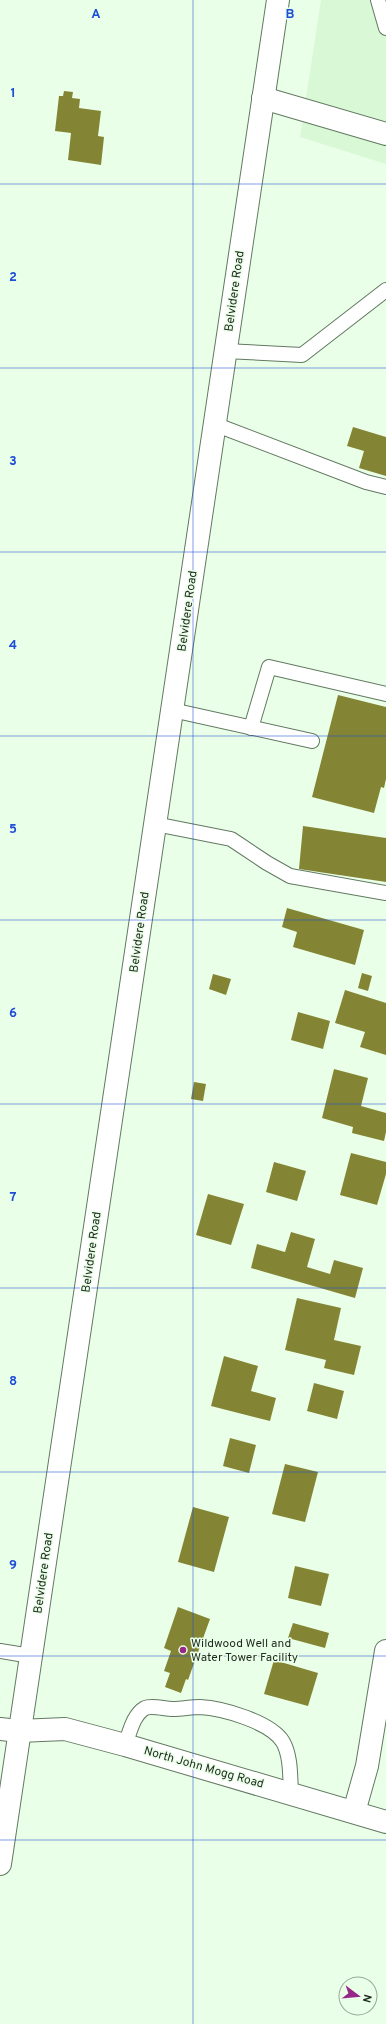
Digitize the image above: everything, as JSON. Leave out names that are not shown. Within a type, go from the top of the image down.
[{"type":"main road","name":"Belvidere Road","points":[[0,1864],[9,1730],[31,1656],[278,0]]},
{"type":"main road","points":[[263,98],[386,134]]},
{"type":"main road","points":[[354,1812],[367,1766],[386,1651]]},
{"type":"main road","name":"North John Mogg Road","points":[[9,1730],[65,1729],[292,1793],[386,1822]]},
{"type":"lane","points":[[378,0],[386,28]]},
{"type":"lane","points":[[225,351],[302,355],[386,290]]},
{"type":"lane","points":[[214,424],[366,482],[386,487]]},
{"type":"lane","points":[[251,728],[269,667],[386,694]]},
{"type":"lane","points":[[172,710],[312,741]]},
{"type":"lane","points":[[155,824],[231,839],[267,863],[290,876],[386,893]]},
{"type":"lane","points":[[0,1652],[31,1656]]},
{"type":"lane","points":[[125,1745],[133,1722],[139,1713],[147,1707],[172,1709],[201,1707],[224,1711],[267,1727],[282,1741],[287,1752],[292,1793]]},
{"type":"shaded area","points":[[321,0],[386,0],[386,164],[300,137]]},
{"type":"building","points":[[64,91],[73,92],[72,98],[80,99],[79,108],[101,111],[98,136],[104,137],[101,165],[68,160],[71,133],[55,131],[59,96],[63,96]]},
{"type":"building","points":[[353,427],[386,437],[386,476],[359,468],[364,451],[347,446]]},
{"type":"building","points":[[338,695],[386,707],[386,779],[384,788],[381,787],[374,813],[312,797]]},
{"type":"building","points":[[303,826],[386,838],[386,882],[299,869]]},
{"type":"building","points":[[287,908],[364,930],[355,965],[293,947],[297,932],[282,927]]},
{"type":"building","points":[[362,973],[372,976],[368,991],[358,988]]},
{"type":"building","points":[[213,974],[231,979],[226,995],[209,989]]},
{"type":"building","points":[[345,990],[386,1003],[386,1055],[360,1047],[365,1032],[335,1023]]},
{"type":"building","points":[[298,1012],[330,1021],[323,1049],[291,1040]]},
{"type":"building","points":[[334,1069],[368,1078],[361,1106],[386,1113],[386,1132],[384,1141],[352,1133],[353,1127],[322,1118]]},
{"type":"building","points":[[194,1082],[206,1084],[203,1101],[191,1099]]},
{"type":"building","points":[[351,1153],[386,1162],[386,1174],[377,1205],[340,1195]]},
{"type":"building","points":[[274,1162],[306,1171],[297,1201],[266,1192]]},
{"type":"building","points":[[208,1194],[244,1204],[231,1245],[196,1235]]},
{"type":"building","points":[[291,1232],[315,1239],[307,1267],[330,1274],[334,1260],[363,1268],[355,1298],[251,1268],[257,1244],[285,1252]]},
{"type":"building","points":[[297,1298],[341,1308],[334,1340],[361,1346],[354,1375],[324,1368],[326,1360],[285,1350]]},
{"type":"building","points":[[224,1356],[258,1366],[251,1391],[276,1398],[270,1421],[211,1406]]},
{"type":"building","points":[[314,1383],[344,1391],[337,1419],[307,1411]]},
{"type":"building","points":[[230,1438],[256,1445],[249,1473],[223,1466]]},
{"type":"building","points":[[285,1464],[318,1472],[305,1522],[272,1514]]},
{"type":"building","points":[[193,1507],[229,1517],[214,1572],[178,1562]]},
{"type":"building","points":[[295,1566],[329,1574],[321,1606],[288,1598]]},
{"type":"building","name":"Wildwood Well and Water Tower Facility","points":[[178,1607],[210,1619],[188,1680],[186,1679],[181,1693],[165,1687],[170,1673],[164,1671],[171,1651],[164,1648]]},
{"type":"building","name":"Wildwood Well and Water Tower Facility","points":[[293,1623],[329,1633],[325,1648],[288,1638]]},
{"type":"building","name":"Wildwood Well and Water Tower Facility","points":[[274,1660],[318,1673],[308,1706],[264,1694]]},
{"type":"place","name":"Wildwood Well and Water Tower Facility","points":[[183,1650]]}]
